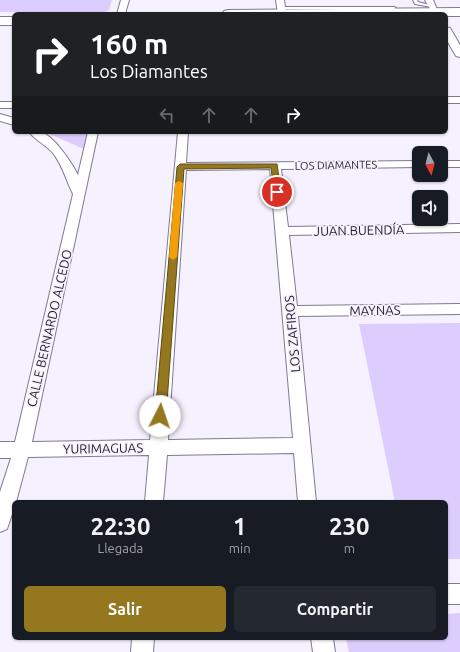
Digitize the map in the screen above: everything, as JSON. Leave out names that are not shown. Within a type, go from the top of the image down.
[{"type":"main road","points":[[243,12],[281,7],[302,11],[436,10],[460,12]]},
{"type":"main road","points":[[448,14],[460,17]]},
{"type":"main road","points":[[0,16],[12,16]]},
{"type":"main road","points":[[0,21],[12,21]]},
{"type":"street","points":[[122,12],[125,0]]},
{"type":"street","points":[[448,33],[460,54]]},
{"type":"street","points":[[448,100],[460,100]]},
{"type":"street","points":[[0,105],[12,105]]},
{"type":"street","points":[[0,117],[12,121]]},
{"type":"street","points":[[37,134],[51,144],[64,158],[73,174],[79,193]]},
{"type":"street","name":"CALLE BERNARDO ALCEDO","points":[[1,512],[22,449],[93,134]]},
{"type":"street","points":[[154,500],[183,134]]},
{"type":"street","name":"LOS DIAMANTES","points":[[180,167],[412,164]]},
{"type":"street","points":[[448,164],[460,164]]},
{"type":"street","name":"LOS ZAFIROS","points":[[275,166],[308,500]]},
{"type":"street","name":"JUAN BUENDÍA","points":[[282,231],[460,228]]},
{"type":"street","name":"MAYNAS","points":[[290,311],[460,309]]},
{"type":"street","name":"YURIMAGUAS","points":[[0,450],[302,445]]},
{"type":"street","points":[[448,594],[460,594]]},
{"type":"street","points":[[322,640],[324,652]]},
{"type":"lane","points":[[391,10],[397,6],[395,0]]},
{"type":"lane","points":[[415,0],[416,3],[436,10]]},
{"type":"shaded area","points":[[0,0],[112,0],[109,10],[105,12],[0,12]]},
{"type":"shaded area","points":[[50,134],[88,134],[84,149]]},
{"type":"shaded area","points":[[460,323],[460,559],[448,559],[448,500],[395,500],[359,324]]},
{"type":"shaded area","points":[[460,613],[460,652],[349,652],[346,640],[448,640],[448,614]]},
{"type":"slow traffic","points":[[173,257],[179,183]]},
{"type":"route","points":[[160,416],[180,167],[275,166],[277,192]]}]
